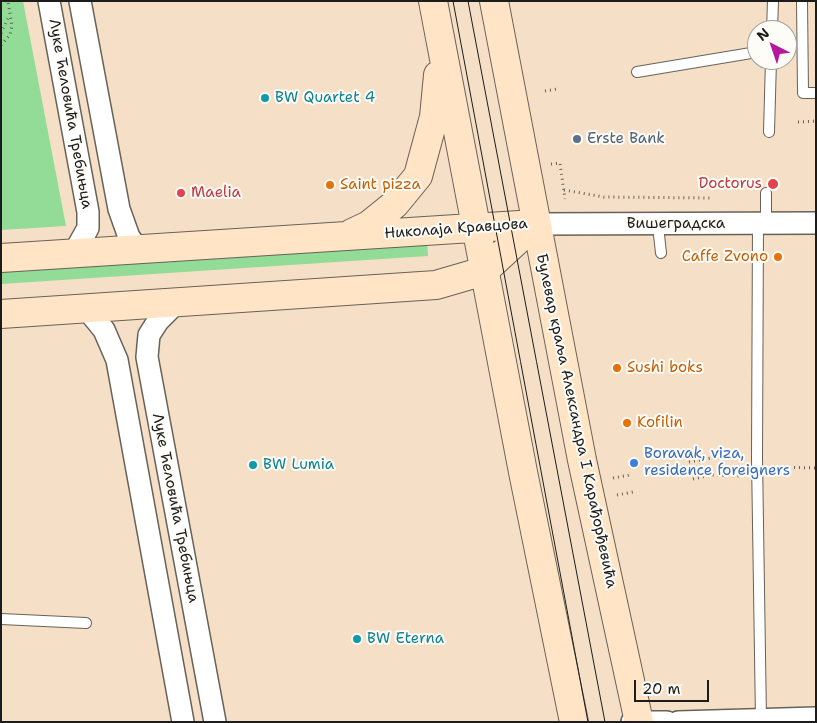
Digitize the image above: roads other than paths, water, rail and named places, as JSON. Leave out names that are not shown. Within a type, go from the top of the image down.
[{"type":"main road","points":[[433,1],[484,271],[574,722]]},
{"type":"main road","name":"Булевар краља Александра I Карађорђевића","points":[[494,1],[582,460],[637,721]]},
{"type":"main road","points":[[333,237],[352,233],[369,225],[395,204],[418,176],[434,117],[440,36]]},
{"type":"main road","name":"Николаја Кравцова","points":[[1,258],[536,224]]},
{"type":"main road","name":"Николаја Кравцова","points":[[1,314],[436,285],[484,271],[536,224]]},
{"type":"street","name":"Луке Ћеловића Требињца","points":[[49,1],[88,212],[88,228],[74,253]]},
{"type":"street","name":"Луке Ћеловића Требињца","points":[[80,1],[119,209],[129,237],[138,249]]},
{"type":"street","name":"Вишеградска","points":[[536,224],[816,223]]},
{"type":"street","name":"Луке Ћеловића Требињца","points":[[176,303],[158,321],[149,335],[147,357],[215,722]]},
{"type":"street","name":"Луке Ћеловића Требињца","points":[[86,308],[104,330],[117,360],[183,722]]},
{"type":"street","points":[[678,722],[816,718]]},
{"type":"street","points":[[637,721],[666,722]]},
{"type":"lane","points":[[772,20],[773,1]]},
{"type":"lane","points":[[802,1],[803,93],[816,93]]},
{"type":"lane","points":[[637,72],[747,54]]},
{"type":"lane","points":[[768,132],[771,70]]},
{"type":"lane","points":[[761,720],[757,467],[762,223],[766,193]]},
{"type":"lane","points":[[659,235],[661,254]]},
{"type":"lane","points":[[1,619],[86,623]]},
{"type":"tram line","points":[[453,1],[588,722]]},
{"type":"tram line","points":[[468,1],[605,722]]},
{"type":"place","name":"BW Quartet 4","points":[[265,98]]},
{"type":"place","name":"Erste Bank","points":[[577,139]]},
{"type":"place","name":"Doctorus","points":[[773,184]]},
{"type":"place","name":"Saint pizza","points":[[330,185]]},
{"type":"place","name":"Maelia","points":[[181,193]]},
{"type":"place","name":"Caffe Zvono","points":[[778,257]]},
{"type":"place","name":"Sushi boks","points":[[617,368]]},
{"type":"place","name":"Kofilin","points":[[627,423]]},
{"type":"place","name":"Boravak, viza, residence foreigners","points":[[634,463]]},
{"type":"place","name":"BW Lumia","points":[[253,465]]},
{"type":"place","name":"BW Eterna","points":[[357,639]]}]
